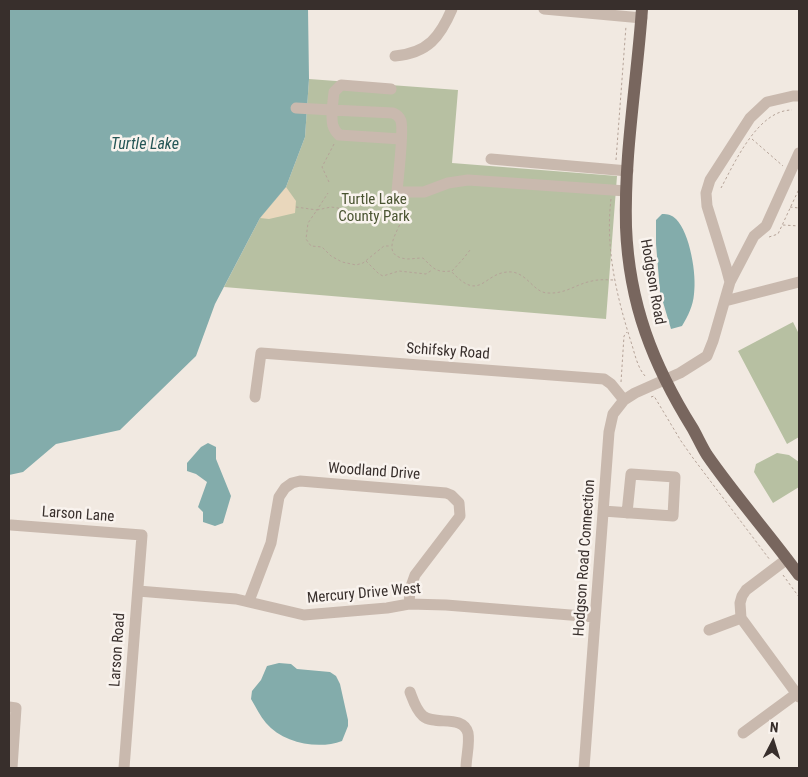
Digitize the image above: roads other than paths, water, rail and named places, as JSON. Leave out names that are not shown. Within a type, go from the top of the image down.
[{"type":"main road","name":"Hodgson Road","points":[[642,14],[622,169],[626,191],[628,249],[636,304],[648,344],[665,380],[707,454],[799,575]]},
{"type":"street","points":[[395,56],[405,55],[425,48],[436,39],[452,9]]},
{"type":"street","points":[[544,9],[642,14]]},
{"type":"street","points":[[391,89],[341,86],[334,92],[332,124],[334,130],[339,135],[401,140]]},
{"type":"street","points":[[730,282],[706,206],[706,193],[710,180],[747,134],[750,118],[767,102],[799,96]]},
{"type":"street","points":[[296,108],[392,114],[399,117],[402,123],[397,192],[424,192],[448,183],[468,180],[626,191]]},
{"type":"street","points":[[624,400],[692,367],[707,356],[730,282],[754,236],[766,226],[799,153]]},
{"type":"street","points":[[491,159],[622,169]]},
{"type":"street","points":[[725,301],[799,282]]},
{"type":"street","name":"Schifsky Road","points":[[255,397],[261,353],[604,379],[611,384],[624,400]]},
{"type":"street","name":"Hodgson Road Connection","points":[[584,768],[609,432],[613,414],[624,400]]},
{"type":"street","points":[[603,511],[627,513],[673,516],[675,477],[631,474],[627,513]]},
{"type":"street","name":"Woodland Drive","points":[[249,602],[271,543],[279,497],[285,488],[292,483],[300,481],[446,493],[451,495],[458,503],[460,516],[414,575],[410,589],[409,604]]},
{"type":"street","name":"Larson Lane","points":[[11,525],[142,535]]},
{"type":"street","name":"Larson Road","points":[[124,768],[142,535]]},
{"type":"street","points":[[744,734],[798,695],[741,618],[740,603],[746,590],[788,559]]},
{"type":"street","name":"Mercury Drive West","points":[[138,591],[212,596],[249,602],[290,613],[309,615],[387,608],[409,604],[446,605],[595,617]]},
{"type":"street","points":[[709,630],[741,618]]},
{"type":"street","points":[[410,692],[418,711],[423,716],[434,720],[458,722],[466,728],[468,737],[466,768]]},
{"type":"street","points":[[9,707],[16,708],[12,768]]},
{"type":"water","name":"Turtle Lake","points":[[9,9],[308,9],[309,79],[305,137],[286,187],[260,218],[215,304],[196,356],[120,430],[56,444],[23,472],[9,475]]},
{"type":"water","points":[[662,214],[673,217],[681,225],[689,244],[695,286],[691,307],[682,326],[671,329],[660,292],[656,244],[656,220]]},
{"type":"water","points":[[208,443],[216,447],[216,459],[231,496],[223,523],[215,526],[203,522],[203,512],[198,507],[207,482],[196,474],[187,471],[187,463],[201,447]]},
{"type":"water","points":[[279,663],[291,664],[297,669],[330,672],[336,676],[340,684],[348,720],[348,726],[342,741],[322,745],[301,743],[282,736],[266,723],[251,699],[252,691],[261,680],[267,666]]},
{"type":"park label","name":"Turtle Lake County Park","points":[[374,208]]}]
